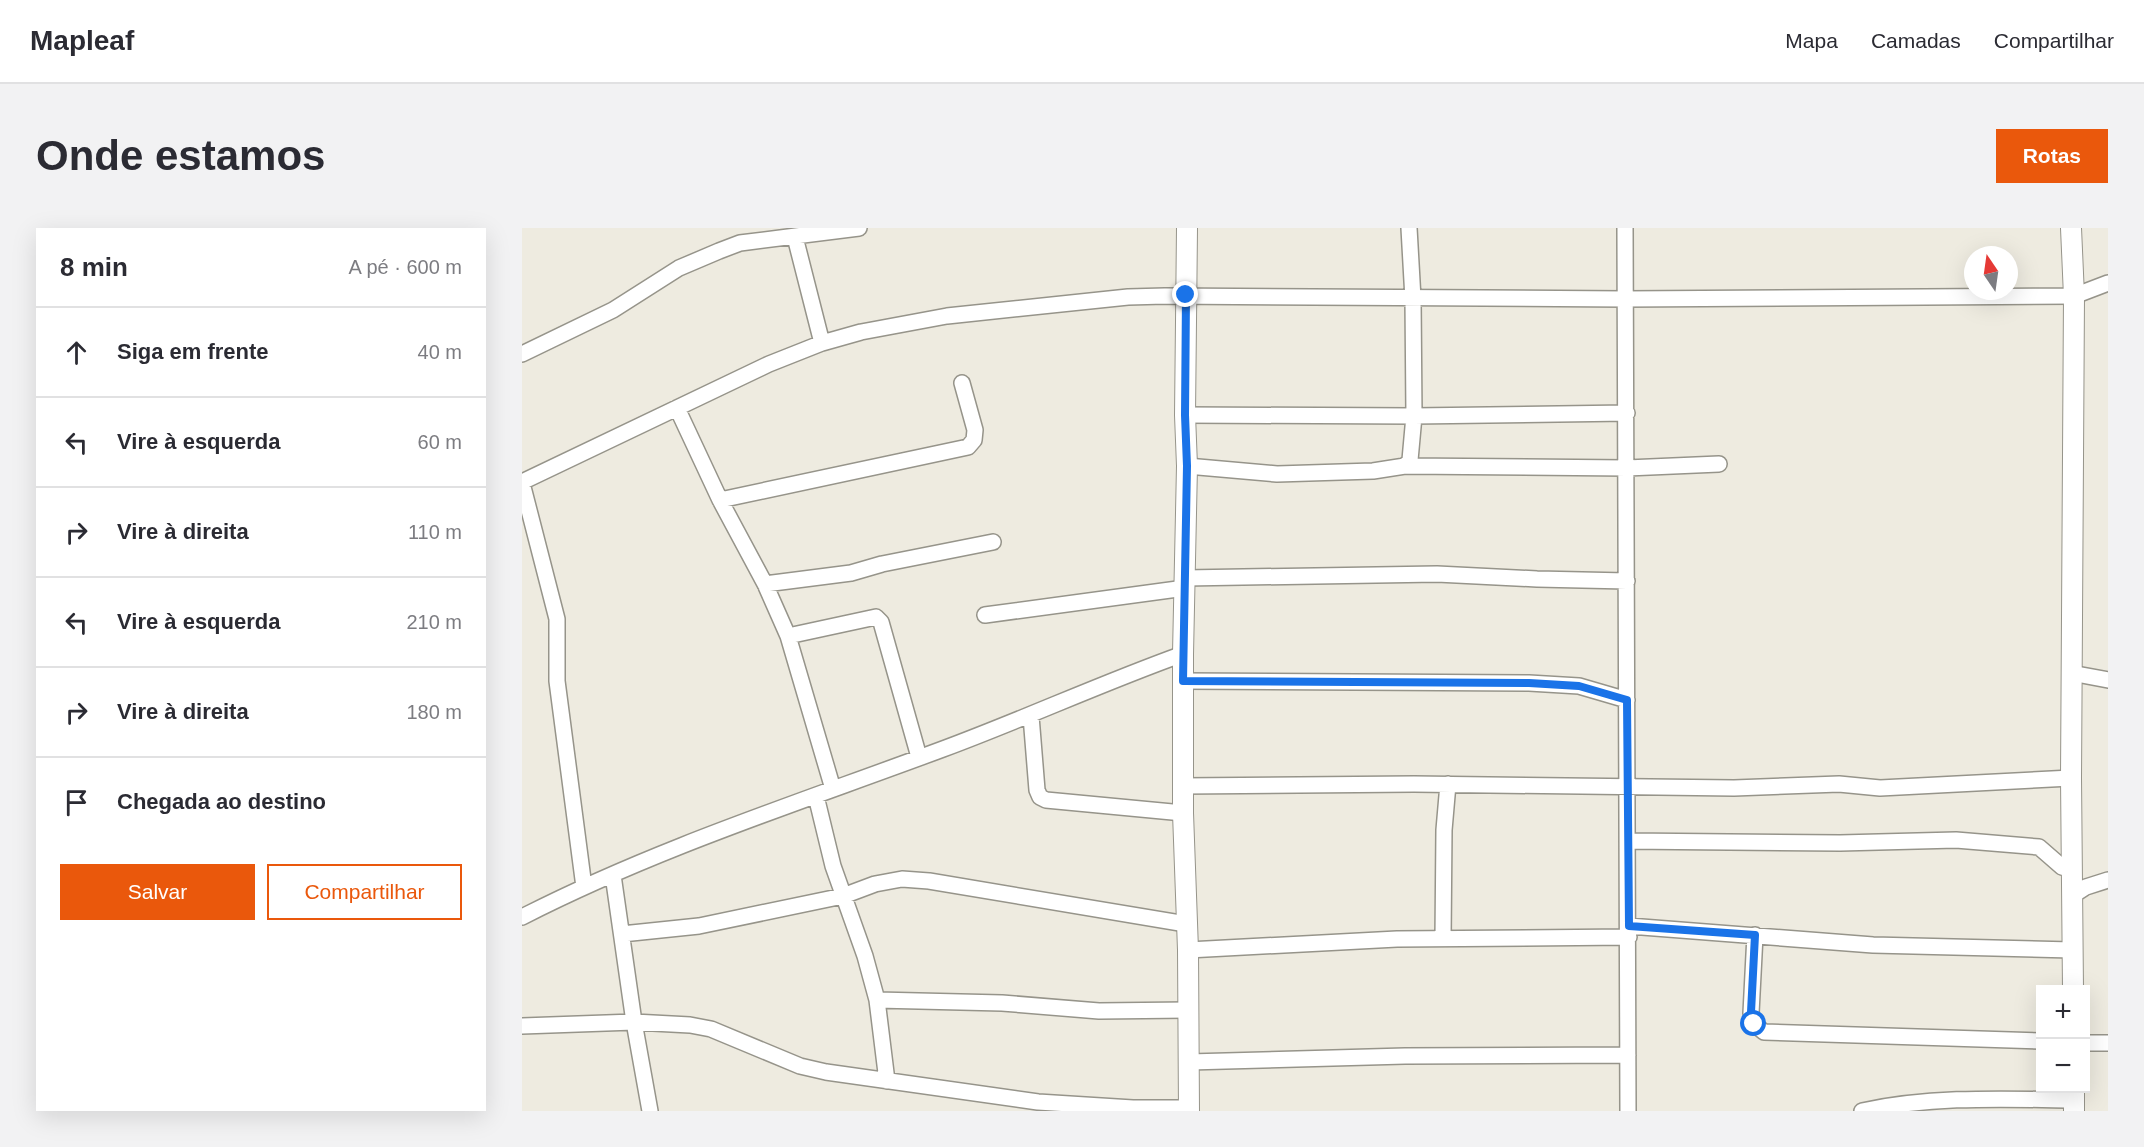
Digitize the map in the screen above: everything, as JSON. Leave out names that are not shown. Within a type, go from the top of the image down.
[{"type":"street","points":[[522,354],[613,310],[679,268],[740,243],[859,228]]},
{"type":"street","points":[[522,1026],[634,1022],[690,1025],[711,1029],[800,1066],[887,1081],[1038,1102],[1189,1110],[1188,950],[1183,813],[1187,228]]},
{"type":"street","points":[[1405,466],[1410,460],[1414,416],[1413,299],[1409,228]]},
{"type":"street","points":[[1625,228],[1628,1111]]},
{"type":"street","points":[[2071,228],[2074,296],[2071,673],[2073,985]]},
{"type":"street","points":[[795,237],[822,343]]},
{"type":"street","points":[[584,887],[557,681],[556,619],[522,483],[769,364],[822,343],[861,332],[947,316],[1128,297],[1186,295],[1413,299],[1626,299],[2074,296],[2108,284]]},
{"type":"street","points":[[720,500],[968,447],[974,440],[975,430],[962,383]]},
{"type":"street","points":[[677,408],[720,500],[765,584],[788,636],[833,789]]},
{"type":"street","points":[[1185,415],[1414,416],[1627,413]]},
{"type":"street","points":[[1187,466],[1276,474],[1373,471],[1405,466],[1627,468],[1719,464]]},
{"type":"street","points":[[765,584],[851,573],[882,564],[993,542]]},
{"type":"street","points":[[985,615],[1185,583],[1437,574],[1627,581]]},
{"type":"street","points":[[788,636],[876,617],[881,622],[920,757]]},
{"type":"street","points":[[522,917],[584,887],[728,828],[1031,716],[1092,688],[1183,654]]},
{"type":"street","points":[[2071,673],[2108,680]]},
{"type":"street","points":[[1183,681],[1529,683],[1579,686],[1627,700]]},
{"type":"street","points":[[1031,716],[1036,782],[1040,797],[1046,800],[1183,813]]},
{"type":"street","points":[[1183,786],[1448,784],[1734,788],[1839,784],[1880,788],[2071,778]]},
{"type":"street","points":[[1443,939],[1444,830],[1448,784]]},
{"type":"street","points":[[816,796],[843,896],[878,1000],[887,1081]]},
{"type":"street","points":[[1627,841],[1840,843],[1956,840],[2039,847],[2062,867],[2072,870]]},
{"type":"street","points":[[614,875],[634,1022],[650,1111]]},
{"type":"street","points":[[622,934],[699,926],[843,896],[875,884],[902,879],[929,881],[1186,924]]},
{"type":"street","points":[[2072,896],[2086,887],[2108,880]]},
{"type":"street","points":[[1188,950],[1397,939],[1629,932],[1755,935],[1874,945],[2072,950]]},
{"type":"street","points":[[1755,935],[1751,1012],[1754,1024],[1764,1032],[2036,1041]]},
{"type":"street","points":[[878,1000],[1002,1004],[1099,1011],[1188,1010]]},
{"type":"street","points":[[2090,1043],[2108,1043]]},
{"type":"street","points":[[1189,1062],[1405,1056],[1628,1055]]},
{"type":"street","points":[[1862,1111],[1910,1104],[1973,1099],[2074,1100]]},
{"type":"route","points":[[1186,295],[1187,466],[1183,681],[1529,683],[1579,686],[1627,700],[1629,926],[1755,935],[1751,1012],[1754,1024]]}]
